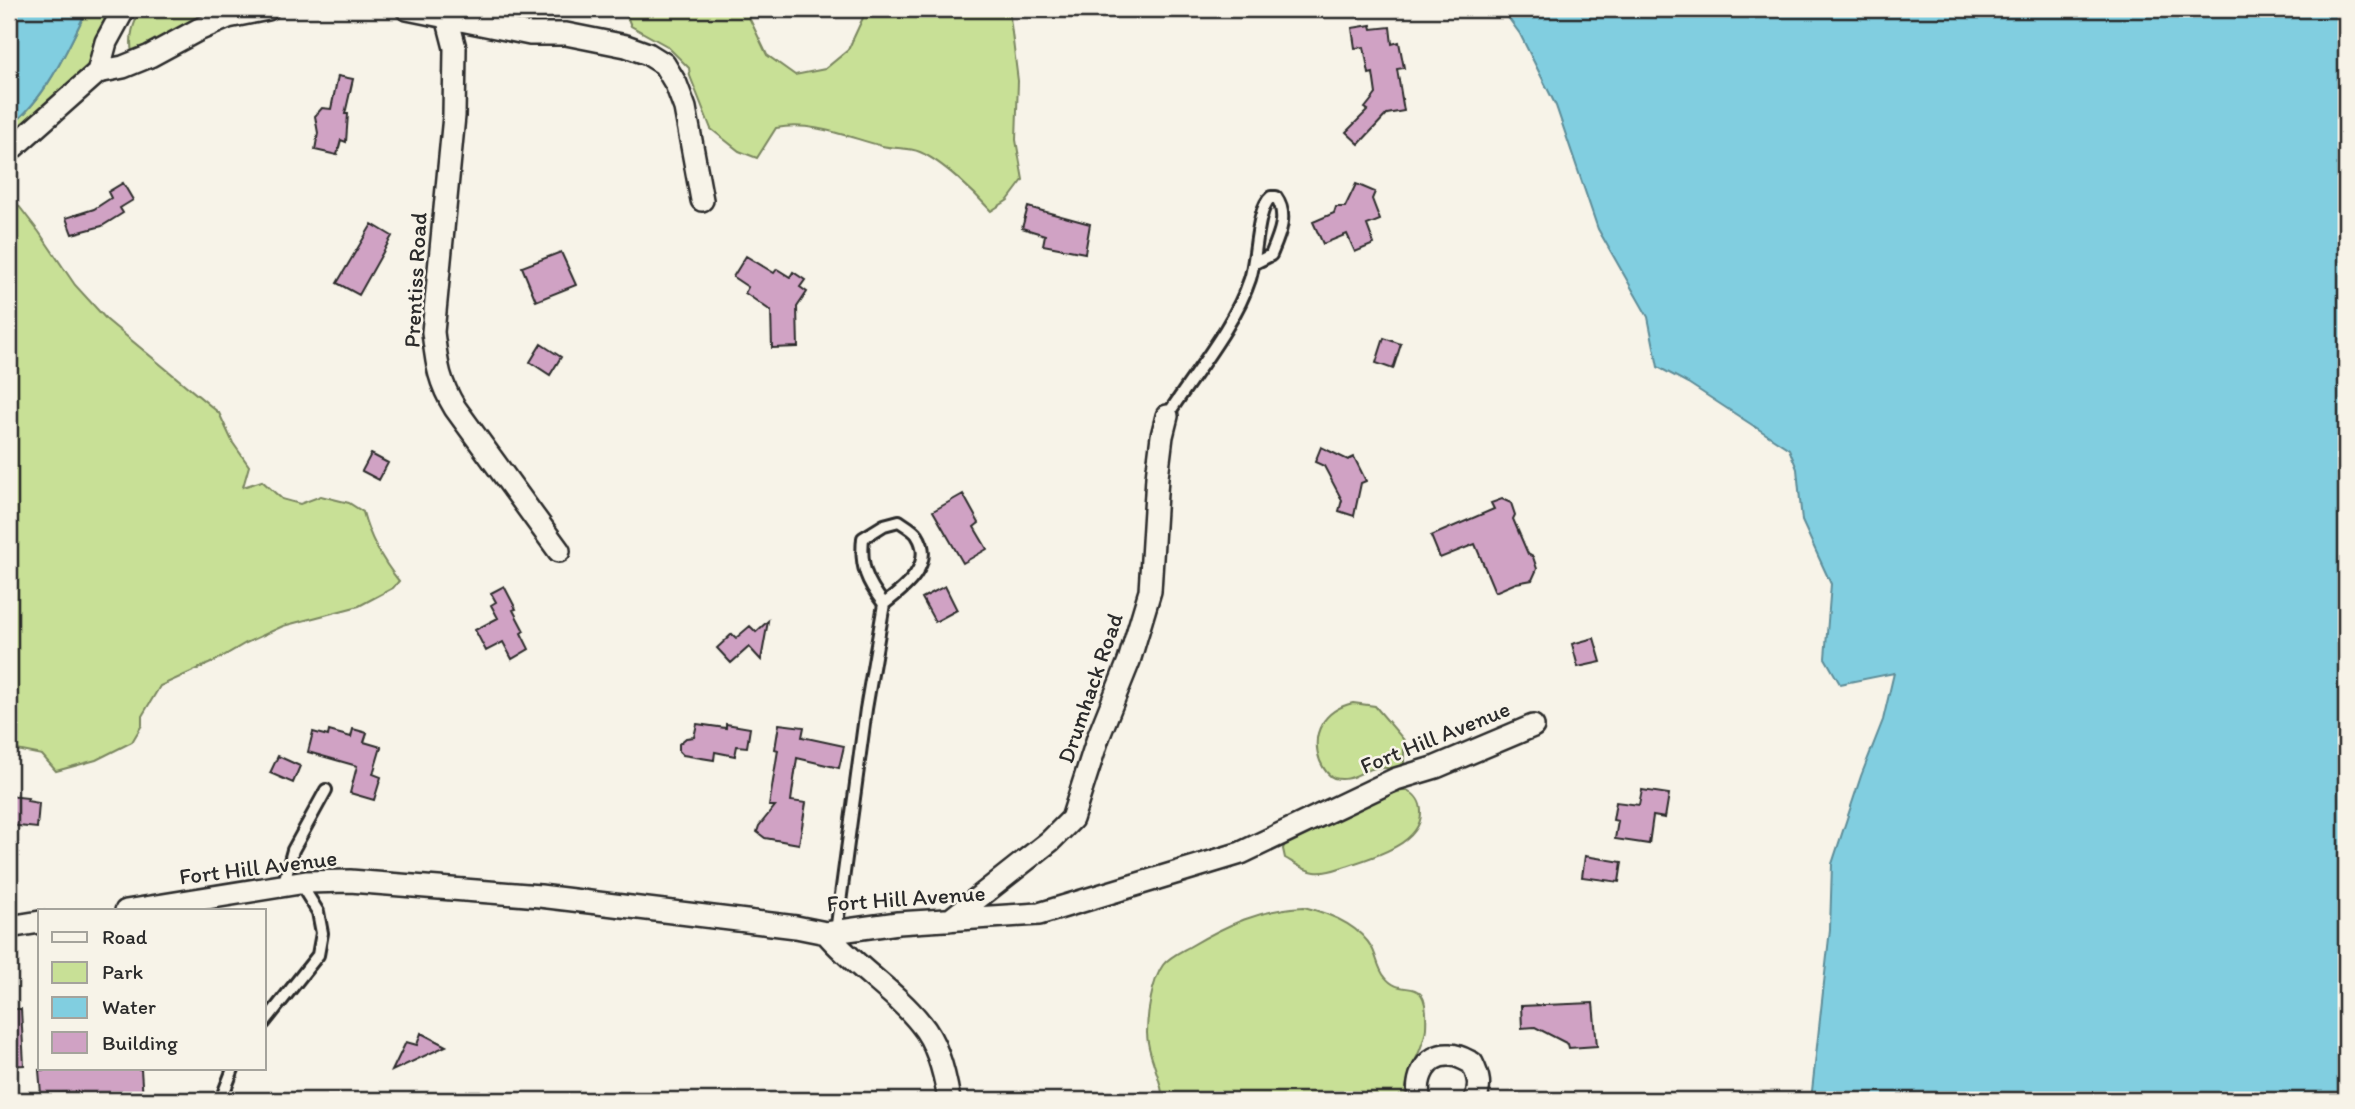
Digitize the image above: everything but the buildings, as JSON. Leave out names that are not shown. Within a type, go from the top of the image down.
[{"type":"street","points":[[98,72],[106,42],[124,9]]},
{"type":"street","points":[[9,151],[98,72],[124,67],[150,56],[228,17],[268,9]]},
{"type":"street","points":[[407,9],[530,34],[566,34],[626,46],[648,54],[664,64],[685,107],[702,200]]},
{"type":"street","name":"Prentiss Road","points":[[447,17],[455,48],[454,116],[433,332],[436,362],[442,386],[455,408],[558,551]]},
{"type":"street","name":"Drumhack Road","points":[[950,920],[1050,841],[1072,819],[1098,738],[1133,649],[1150,591],[1157,477],[1161,436],[1167,416]]},
{"type":"street","name":"Fort Hill Avenue","points":[[139,909],[292,885],[350,881],[540,896],[831,933],[898,923],[1039,914],[1241,853],[1396,779],[1436,767],[1533,726]]},
{"type":"street","points":[[9,926],[38,922]]},
{"type":"street","points":[[831,933],[858,967],[922,1025],[946,1079],[950,1100]]},
{"type":"street","points":[[1420,1100],[1417,1090],[1419,1077],[1427,1065],[1449,1054],[1472,1063],[1479,1076],[1479,1091],[1475,1100]]},
{"type":"lane","points":[[1167,416],[1241,300],[1255,263],[1262,209],[1266,201],[1276,197],[1282,206],[1283,215],[1280,236],[1271,255],[1255,263]]},
{"type":"lane","points":[[831,933],[884,604],[916,576],[923,554],[917,534],[899,521],[884,524],[863,538],[861,559],[872,588],[884,604]]},
{"type":"lane","points":[[266,1020],[318,955],[323,933],[318,912],[292,885],[293,850],[326,790]]},
{"type":"lane","points":[[224,1100],[224,1092],[233,1070]]},
{"type":"green space","points":[[87,9],[123,9],[90,70],[9,152],[9,127],[34,103],[44,88]]},
{"type":"green space","points":[[141,9],[243,9],[132,53],[132,30]]},
{"type":"green space","points":[[624,9],[745,9],[767,55],[795,75],[825,69],[848,50],[867,9],[1009,9],[1018,81],[1016,140],[1023,180],[1008,200],[991,211],[948,170],[916,150],[882,146],[817,128],[790,126],[776,128],[757,158],[739,151],[711,129],[689,68],[667,46],[631,26]]},
{"type":"green space","points":[[9,198],[15,201],[39,232],[75,285],[107,320],[219,413],[233,443],[249,466],[243,487],[262,481],[282,499],[300,504],[321,496],[349,503],[363,512],[377,549],[399,581],[393,588],[359,606],[283,626],[160,686],[142,716],[142,725],[132,742],[96,760],[56,771],[42,755],[12,749],[9,751]]},
{"type":"green space","points":[[1353,703],[1375,706],[1404,740],[1404,764],[1398,770],[1376,768],[1351,778],[1340,779],[1332,777],[1324,769],[1317,751],[1318,732],[1334,711]]},
{"type":"green space","points":[[1407,790],[1419,802],[1419,823],[1413,833],[1393,848],[1368,859],[1323,872],[1307,870],[1285,858],[1283,849],[1287,837],[1374,797]]},
{"type":"green space","points":[[1304,907],[1332,916],[1359,932],[1372,948],[1385,977],[1392,984],[1419,992],[1423,999],[1426,1028],[1407,1082],[1406,1100],[1280,1100],[1265,1096],[1248,1100],[1163,1100],[1147,1033],[1153,988],[1163,965],[1178,953],[1230,925],[1273,911]]},
{"type":"water","points":[[9,9],[87,9],[44,88],[34,103],[9,127]]},
{"type":"water","points":[[1502,9],[2346,9],[2346,1100],[1811,1100],[1830,929],[1832,864],[1883,720],[1894,673],[1840,684],[1825,658],[1831,584],[1802,521],[1797,469],[1789,449],[1688,383],[1658,367],[1648,317],[1598,229],[1556,106],[1520,34]]}]
